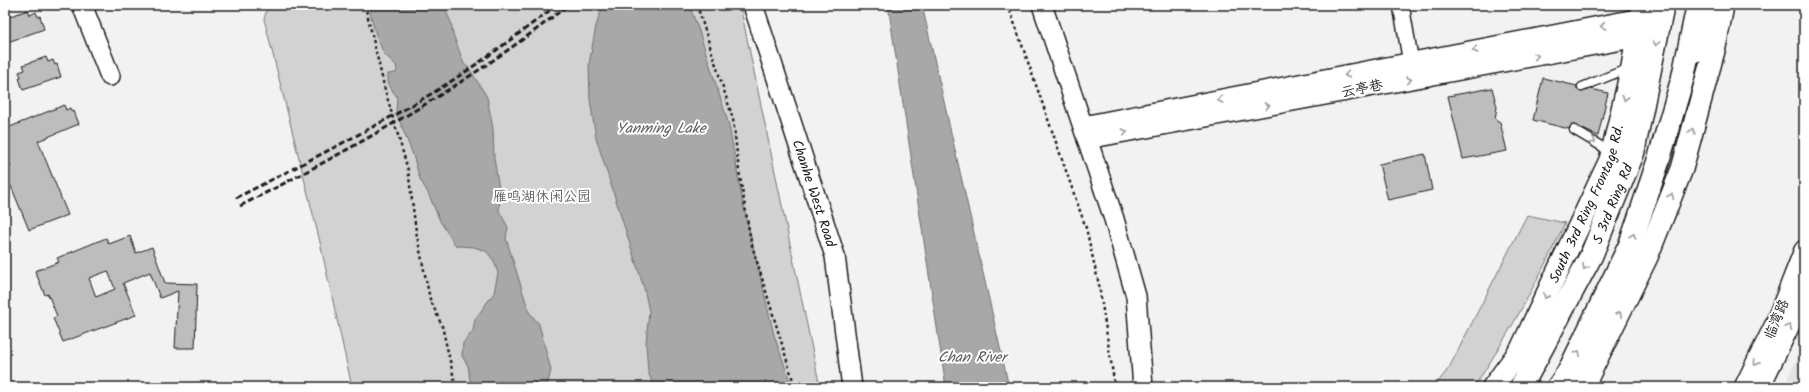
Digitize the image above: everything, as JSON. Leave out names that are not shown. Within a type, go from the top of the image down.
[{"type":"highway","name":"S 3rd Ring Rd","points":[[1521,387],[1591,256],[1633,153],[1664,5]]},
{"type":"highway","name":"S 3rd Ring Rd","points":[[1558,387],[1569,371],[1630,245],[1658,162],[1683,77],[1698,5]]},
{"type":"highway","points":[[1683,77],[1720,5]]},
{"type":"main road","points":[[1583,387],[1647,257],[1682,169],[1715,47],[1723,5]]},
{"type":"main road","name":"South 3rd Ring Frontage Rd.","points":[[1493,387],[1520,350],[1611,156],[1632,67],[1640,20]]},
{"type":"street","points":[[82,5],[110,76]]},
{"type":"street","name":"Chanhe West Road","points":[[753,5],[835,256],[852,387]]},
{"type":"street","points":[[1042,5],[1114,220],[1136,296],[1143,387]]},
{"type":"street","points":[[1401,5],[1411,63]]},
{"type":"street","points":[[1085,133],[1411,63],[1640,20]]},
{"type":"street","name":"云亭巷","points":[[1085,133],[1640,20]]},
{"type":"street","name":"临湾路","points":[[1744,387],[1775,324],[1802,261]]},
{"type":"street","name":"临湾路","points":[[1760,387],[1792,321],[1804,284]]},
{"type":"lane","points":[[1582,87],[1632,67]]},
{"type":"lane","points":[[1574,130],[1611,156]]},
{"type":"path","points":[[365,5],[385,90],[408,170],[416,231],[430,299],[442,326],[456,387]]},
{"type":"path","points":[[697,5],[732,119],[751,242],[795,387]]},
{"type":"path","points":[[1008,5],[1086,228],[1099,285],[1116,387]]},
{"type":"shaded area","points":[[1804,343],[1804,387],[1784,387]]},
{"type":"green space","name":"雁鸣湖休闲公园","points":[[268,5],[740,5],[820,387],[352,387],[319,238],[264,19]]},
{"type":"green space","points":[[1527,215],[1565,223],[1522,307],[1474,387],[1434,387],[1449,368]]},
{"type":"water","points":[[368,5],[443,5],[451,22],[453,34],[464,64],[469,68],[487,97],[493,129],[494,158],[500,195],[499,211],[508,227],[506,238],[529,312],[539,324],[551,370],[547,387],[471,387],[468,366],[462,356],[463,343],[473,331],[475,319],[494,293],[498,273],[494,261],[486,251],[474,247],[455,245],[440,221],[428,193],[420,179],[413,155],[396,112],[397,97],[390,87],[388,74],[396,73],[396,65],[384,54],[375,32]]},
{"type":"water","name":"Yanming Lake","points":[[603,5],[689,5],[698,28],[729,125],[742,199],[774,335],[792,387],[654,387],[648,372],[646,343],[649,311],[644,288],[596,138],[590,100],[589,64],[596,26]]},
{"type":"water","name":"Chan River","points":[[888,5],[922,5],[1009,387],[946,387]]},
{"type":"building","points":[[28,10],[30,15],[36,12],[38,17],[40,16],[44,29],[5,43],[5,18]]},
{"type":"building","points":[[46,57],[48,62],[53,60],[55,65],[57,64],[61,77],[23,90],[19,78],[21,77],[19,72],[25,70],[23,65]]},
{"type":"building","points":[[1543,78],[1577,86],[1577,89],[1581,92],[1591,89],[1608,93],[1598,136],[1574,125],[1571,125],[1569,129],[1533,120]]},
{"type":"building","points":[[1492,88],[1497,107],[1495,119],[1500,122],[1507,151],[1463,159],[1448,96]]},
{"type":"building","points":[[64,105],[66,110],[70,108],[72,112],[74,111],[79,124],[38,141],[68,215],[29,230],[11,186],[5,189],[5,168],[11,166],[5,151],[5,129]]},
{"type":"building","points":[[1425,154],[1432,190],[1388,200],[1379,164]]},
{"type":"building","points":[[130,236],[136,253],[152,247],[165,283],[197,284],[195,348],[175,348],[178,291],[160,298],[150,272],[123,283],[136,315],[63,342],[53,318],[57,316],[48,294],[45,295],[35,271],[59,262],[57,258],[106,238],[109,244]],"holes":[[[108,271],[115,289],[96,297],[89,278]]]},
{"type":"railway","points":[[236,198],[359,134],[431,94],[511,40],[557,5]]},
{"type":"railway","points":[[240,206],[368,138],[450,89],[490,63],[568,5]]}]
